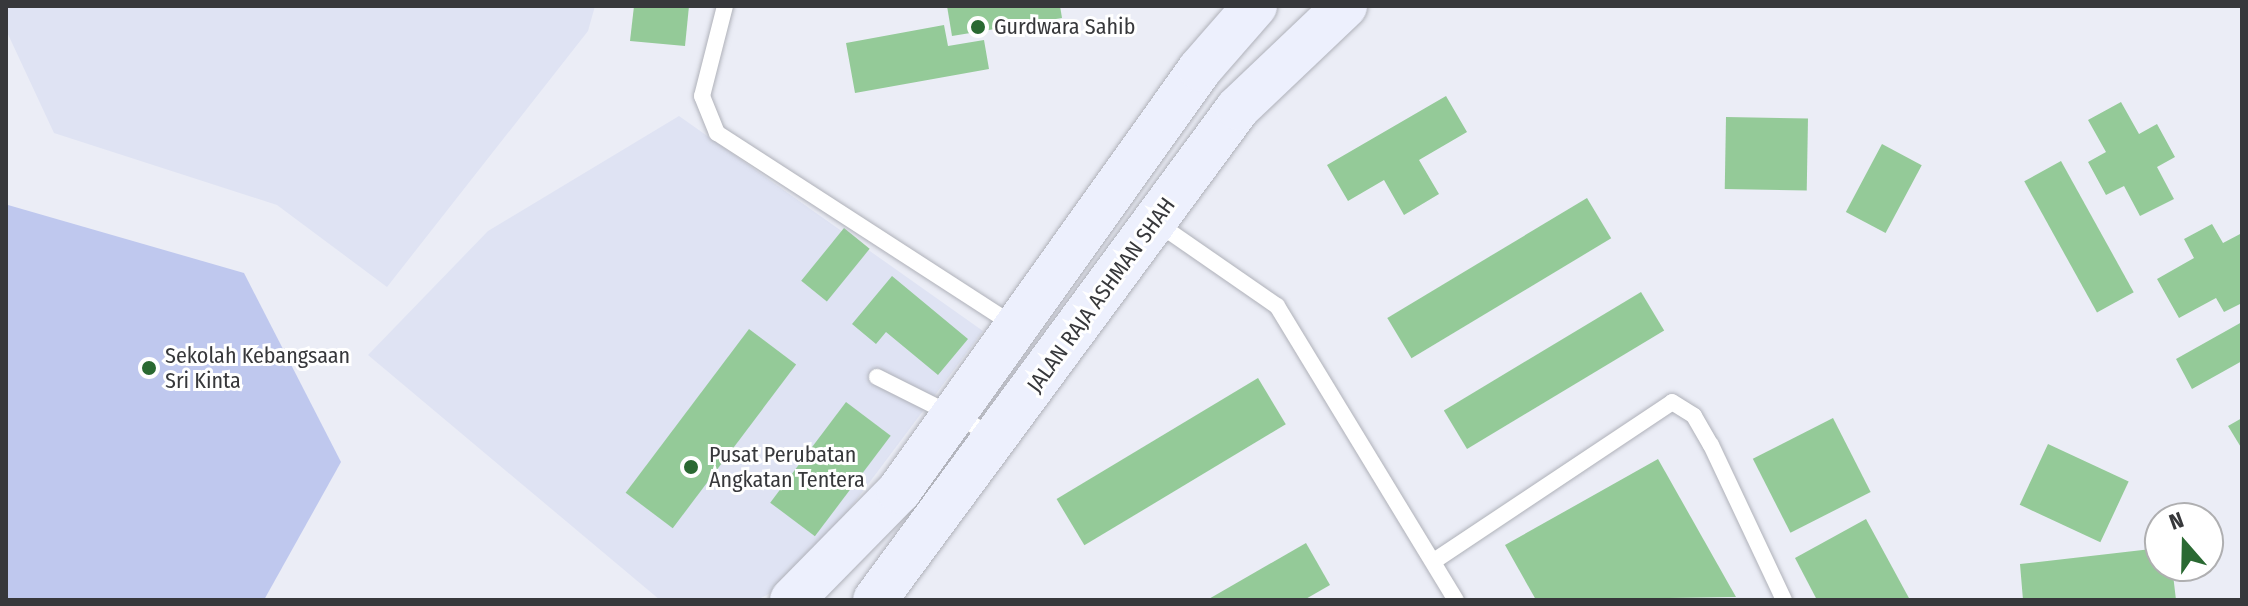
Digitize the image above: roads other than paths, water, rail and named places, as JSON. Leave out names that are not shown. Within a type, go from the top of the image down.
[{"type":"main road","name":"JALAN RAJA ASHMAN SHAH","points":[[792,600],[899,491],[1020,329],[1200,69],[1255,6]]},
{"type":"main road","points":[[1238,108],[1310,6]]},
{"type":"main road","name":"JALAN RAJA ASHMAN SHAH","points":[[875,600],[1238,108],[1345,6]]},
{"type":"lane","points":[[725,6],[702,96],[717,133],[1020,329]]},
{"type":"lane","points":[[1156,223],[1277,306],[1456,600]]},
{"type":"lane","points":[[877,377],[996,437]]},
{"type":"lane","points":[[1434,561],[1672,402],[1694,416],[1711,445],[1784,600]]},
{"type":"place","name":"Gurdwara Sahib","points":[[978,27]]},
{"type":"place","name":"Sekolah Kebangsaan Sri Kinta","points":[[149,368]]},
{"type":"place","name":"Pusat Perubatan Angkatan Tentera","points":[[691,467]]}]
